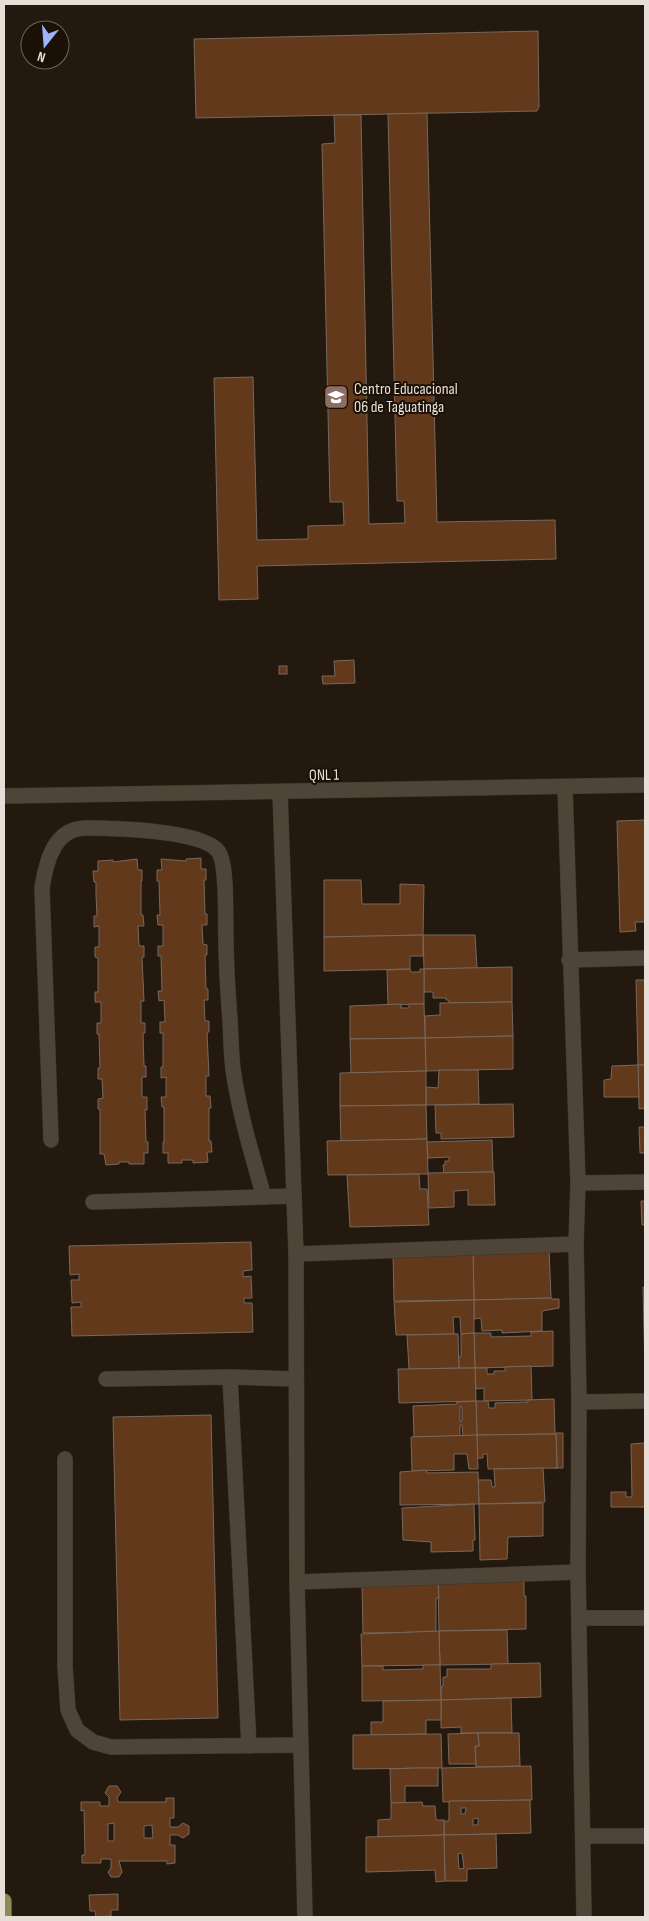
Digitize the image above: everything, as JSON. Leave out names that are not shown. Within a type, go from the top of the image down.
[{"type":"main road","points":[[4,1901],[4,1917]]},
{"type":"street","name":"QNL 1","points":[[4,796],[645,785]]},
{"type":"street","points":[[564,787],[578,1183],[576,1244],[579,1402],[578,1572],[584,1917]]},
{"type":"street","points":[[280,792],[296,1254],[297,1582],[305,1917]]},
{"type":"street","points":[[51,1140],[42,888],[46,865],[53,846],[77,828],[107,828],[178,835],[200,840],[218,851],[224,865],[226,955],[233,1068],[244,1128],[264,1197]]},
{"type":"street","points":[[569,960],[645,958]]},
{"type":"street","points":[[578,1183],[645,1182]]},
{"type":"street","points":[[93,1202],[294,1196]]},
{"type":"street","points":[[296,1254],[576,1244]]},
{"type":"street","points":[[106,1379],[230,1377],[296,1379]]},
{"type":"street","points":[[230,1377],[249,1746]]},
{"type":"street","points":[[579,1402],[645,1401]]},
{"type":"street","points":[[65,1459],[65,1666],[68,1710],[77,1730],[93,1742],[111,1747],[300,1745]]},
{"type":"street","points":[[297,1582],[578,1572]]},
{"type":"street","points":[[579,1618],[645,1618]]},
{"type":"street","points":[[583,1836],[645,1836]]},
{"type":"building","points":[[538,31],[539,107],[537,111],[196,118],[194,39]]},
{"type":"building","points":[[427,113],[437,522],[555,520],[556,559],[257,566],[258,599],[219,600],[214,378],[253,377],[257,540],[308,539],[308,526],[344,525],[343,502],[330,502],[322,144],[335,143],[334,115],[361,115],[369,524],[405,523],[404,501],[397,501],[388,114]]},
{"type":"building","points":[[354,660],[355,683],[323,684],[322,676],[335,676],[334,661]]},
{"type":"building","points":[[279,666],[287,666],[287,674],[279,674]]},
{"type":"building","points":[[645,820],[645,922],[635,922],[636,931],[620,932],[617,821]]},
{"type":"building","points":[[201,858],[201,869],[206,869],[206,880],[204,880],[207,925],[202,925],[203,944],[207,945],[207,955],[205,955],[208,1000],[204,1000],[205,1021],[209,1021],[209,1032],[207,1032],[209,1076],[206,1076],[206,1096],[210,1096],[209,1141],[211,1141],[212,1152],[207,1152],[208,1162],[193,1163],[193,1160],[182,1160],[182,1163],[168,1163],[168,1153],[163,1153],[164,1107],[162,1107],[161,1097],[166,1097],[166,1077],[161,1078],[161,1067],[163,1067],[163,1033],[160,1033],[160,1022],[165,1022],[164,1000],[159,1001],[158,991],[162,991],[161,956],[158,956],[158,946],[163,946],[163,925],[158,925],[157,915],[160,915],[157,870],[162,870],[161,859],[186,861],[186,859]]},
{"type":"building","points":[[137,859],[138,870],[142,870],[141,915],[143,915],[144,926],[138,926],[139,946],[144,946],[144,957],[142,957],[144,1001],[141,1001],[141,1023],[145,1023],[145,1033],[143,1033],[146,1077],[142,1077],[142,1097],[147,1097],[147,1110],[145,1109],[148,1153],[144,1153],[144,1164],[119,1162],[119,1164],[106,1165],[104,1154],[100,1154],[100,1109],[98,1109],[98,1099],[103,1098],[102,1079],[98,1079],[98,1068],[100,1068],[99,1034],[97,1034],[97,1023],[101,1023],[101,1002],[95,1002],[95,992],[98,992],[98,958],[95,957],[95,947],[99,947],[99,926],[94,927],[94,916],[97,916],[96,882],[94,882],[93,871],[98,871],[98,861],[113,860],[113,862]]},
{"type":"building","points":[[324,880],[361,880],[362,904],[400,904],[400,884],[424,885],[423,935],[324,937]]},
{"type":"building","points":[[423,935],[475,935],[477,968],[424,969]]},
{"type":"building","points":[[423,935],[423,956],[410,956],[410,969],[324,971],[324,937]]},
{"type":"building","points":[[512,967],[512,1002],[449,1003],[449,1000],[446,1000],[446,998],[433,998],[433,992],[424,992],[424,969]]},
{"type":"building","points":[[410,969],[411,972],[420,972],[420,969],[424,969],[424,1004],[388,1005],[387,970]]},
{"type":"building","points":[[636,980],[645,980],[645,1065],[638,1065]]},
{"type":"building","points":[[512,1002],[513,1036],[425,1038],[425,1016],[440,1015],[440,1003]]},
{"type":"building","points":[[401,1004],[401,1008],[409,1008],[409,1004],[424,1004],[425,1038],[350,1039],[350,1006]]},
{"type":"building","points":[[513,1036],[513,1069],[426,1071],[425,1038]]},
{"type":"building","points":[[425,1038],[426,1071],[351,1073],[350,1039]]},
{"type":"building","points":[[638,1065],[645,1065],[645,1108],[639,1109]]},
{"type":"building","points":[[638,1065],[639,1097],[604,1097],[604,1080],[611,1079],[612,1066]]},
{"type":"building","points":[[439,1070],[478,1070],[479,1104],[426,1105],[426,1087],[438,1088]]},
{"type":"building","points":[[426,1071],[426,1105],[340,1106],[340,1073]]},
{"type":"building","points":[[513,1104],[514,1137],[441,1139],[441,1133],[436,1133],[435,1105]]},
{"type":"building","points":[[426,1105],[427,1139],[341,1141],[340,1106]]},
{"type":"building","points":[[639,1127],[645,1127],[645,1153],[640,1153]]},
{"type":"building","points":[[427,1139],[428,1174],[328,1175],[327,1141]]},
{"type":"building","points":[[492,1140],[493,1172],[444,1173],[443,1165],[445,1165],[445,1161],[449,1161],[449,1157],[428,1158],[427,1142]]},
{"type":"building","points":[[494,1172],[495,1205],[468,1205],[468,1190],[454,1191],[454,1207],[429,1208],[428,1173]]},
{"type":"building","points":[[419,1174],[420,1189],[427,1189],[429,1225],[350,1227],[347,1175]]},
{"type":"building","points":[[641,1201],[645,1201],[645,1225],[642,1225]]},
{"type":"building","points":[[251,1242],[252,1270],[243,1271],[243,1277],[251,1276],[252,1298],[244,1298],[244,1303],[252,1303],[253,1332],[72,1336],[71,1307],[81,1307],[81,1302],[72,1303],[71,1280],[79,1280],[79,1274],[70,1275],[69,1246]]},
{"type":"building","points":[[549,1248],[551,1298],[474,1300],[473,1250]]},
{"type":"building","points":[[473,1250],[474,1300],[394,1301],[393,1254]]},
{"type":"building","points":[[643,1287],[645,1287],[645,1373]]},
{"type":"building","points":[[559,1299],[559,1308],[542,1311],[542,1331],[502,1333],[502,1330],[482,1331],[481,1318],[474,1319],[474,1300]]},
{"type":"building","points":[[474,1300],[474,1333],[461,1334],[460,1317],[453,1317],[454,1334],[396,1335],[394,1302]]},
{"type":"building","points":[[553,1331],[553,1366],[475,1368],[474,1333],[491,1333],[491,1337],[531,1336],[531,1332]]},
{"type":"building","points":[[474,1333],[475,1368],[459,1368],[458,1357],[461,1357],[461,1334]]},
{"type":"building","points":[[458,1334],[459,1368],[409,1369],[407,1335]]},
{"type":"building","points":[[531,1366],[532,1400],[484,1401],[484,1388],[476,1389],[475,1368],[487,1368],[487,1374],[494,1374],[494,1371],[505,1371],[505,1367]]},
{"type":"building","points":[[475,1368],[476,1401],[399,1403],[398,1369]]},
{"type":"building","points":[[554,1399],[555,1434],[477,1435],[476,1401],[488,1401],[489,1408],[495,1408],[495,1403]]},
{"type":"building","points":[[476,1401],[477,1435],[463,1436],[462,1425],[460,1425],[460,1436],[414,1437],[413,1406],[457,1404],[457,1402]],"holes":[[[460,1406],[462,1407],[462,1421],[460,1421]]]},
{"type":"building","points":[[211,1415],[218,1718],[120,1720],[113,1417]]},
{"type":"building","points":[[556,1433],[563,1433],[563,1468],[557,1468]]},
{"type":"building","points":[[556,1434],[557,1468],[488,1469],[487,1454],[483,1454],[483,1458],[477,1458],[477,1435]]},
{"type":"building","points":[[477,1435],[478,1469],[469,1469],[467,1454],[454,1454],[454,1470],[412,1471],[411,1437]]},
{"type":"building","points":[[645,1443],[645,1507],[611,1507],[611,1492],[626,1492],[626,1497],[632,1497],[631,1444]]},
{"type":"building","points":[[543,1468],[545,1502],[479,1504],[478,1480],[491,1480],[492,1487],[495,1487],[494,1469]]},
{"type":"building","points":[[426,1470],[427,1473],[478,1472],[479,1504],[400,1505],[400,1472]]},
{"type":"building","points":[[543,1503],[543,1536],[508,1537],[507,1559],[480,1560],[479,1504]]},
{"type":"building","points":[[474,1504],[475,1540],[473,1540],[473,1551],[431,1552],[431,1542],[403,1540],[402,1508]]},
{"type":"building","points":[[524,1580],[526,1629],[439,1631],[438,1582]]},
{"type":"building","points":[[438,1584],[439,1598],[436,1598],[436,1632],[363,1633],[362,1586]]},
{"type":"building","points":[[507,1630],[508,1664],[440,1665],[439,1631]]},
{"type":"building","points":[[439,1631],[440,1665],[362,1666],[361,1634]]},
{"type":"building","points":[[540,1663],[541,1697],[441,1700],[441,1687],[443,1686],[443,1677],[447,1677],[447,1669],[491,1669],[491,1664]]},
{"type":"building","points":[[423,1665],[440,1665],[441,1700],[362,1701],[362,1666],[383,1666],[383,1670],[423,1669]]},
{"type":"building","points":[[511,1698],[512,1733],[461,1733],[461,1727],[441,1728],[441,1700]]},
{"type":"building","points":[[441,1700],[441,1720],[426,1720],[426,1734],[371,1735],[371,1722],[383,1722],[383,1701]]},
{"type":"building","points":[[478,1733],[519,1733],[520,1766],[476,1767],[475,1746],[479,1746]]},
{"type":"building","points":[[478,1733],[479,1746],[475,1746],[476,1764],[449,1764],[448,1734]]},
{"type":"building","points":[[441,1734],[442,1768],[353,1769],[353,1735]]},
{"type":"building","points":[[531,1766],[532,1800],[443,1802],[442,1768]]},
{"type":"building","points":[[438,1768],[438,1786],[405,1786],[405,1803],[391,1803],[390,1769]]},
{"type":"building","points":[[109,1786],[117,1786],[121,1792],[117,1798],[118,1802],[166,1802],[166,1798],[174,1798],[174,1818],[170,1818],[170,1827],[178,1827],[183,1823],[189,1826],[189,1834],[183,1838],[178,1835],[170,1835],[170,1845],[175,1845],[175,1863],[167,1864],[167,1861],[119,1861],[122,1872],[119,1877],[111,1877],[108,1872],[111,1868],[111,1859],[101,1859],[101,1863],[82,1863],[82,1855],[85,1855],[84,1810],[81,1811],[81,1802],[100,1802],[100,1806],[109,1806],[109,1797],[105,1793]],"holes":[[[114,1823],[114,1841],[108,1841],[108,1824]],[[152,1825],[153,1838],[144,1838],[144,1826]]]},
{"type":"building","points":[[530,1800],[531,1833],[444,1835],[444,1821],[449,1821],[449,1801]],"holes":[[[461,1808],[466,1808],[465,1814],[461,1814]],[[478,1818],[478,1825],[473,1825],[473,1819]]]},
{"type":"building","points":[[422,1802],[423,1806],[435,1806],[436,1820],[444,1820],[444,1835],[378,1837],[378,1820],[391,1819],[391,1803]]},
{"type":"building","points":[[496,1834],[497,1868],[467,1869],[467,1881],[445,1881],[444,1835]],"holes":[[[462,1853],[464,1868],[459,1869],[458,1854]]]},
{"type":"building","points":[[444,1835],[445,1881],[436,1882],[435,1870],[366,1872],[366,1837]]},
{"type":"building","points":[[118,1894],[118,1910],[111,1910],[111,1916],[96,1917],[95,1911],[90,1911],[89,1895]]},
{"type":"place","name":"Centro Educacional 06 de Taguatinga","points":[[336,397]]}]
